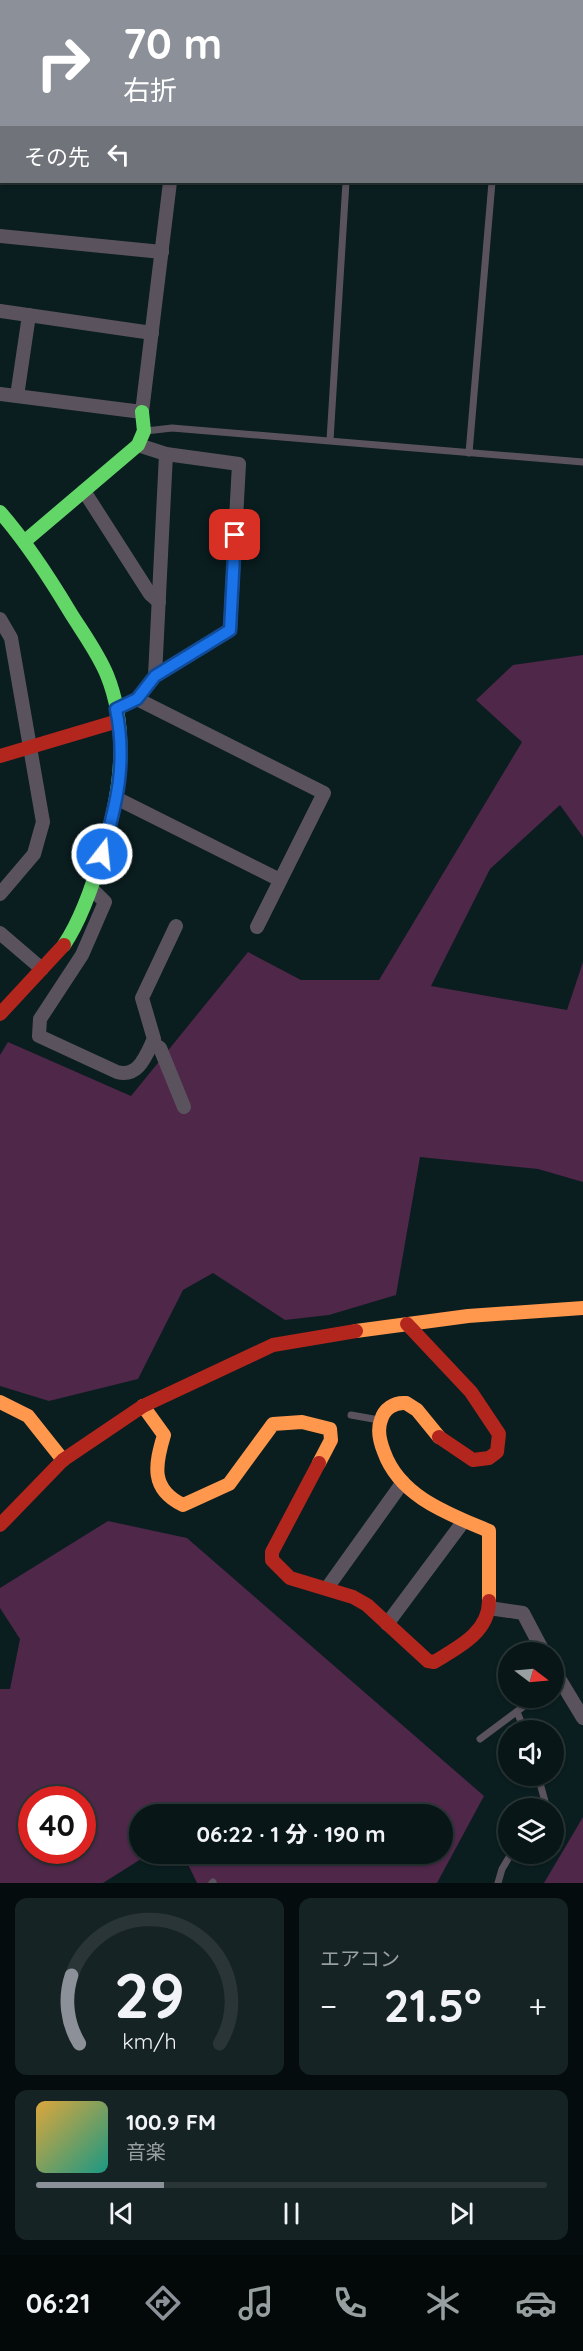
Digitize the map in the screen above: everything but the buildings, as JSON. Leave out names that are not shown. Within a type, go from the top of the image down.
[{"type":"street","points":[[25,540],[138,446],[144,431],[142,412],[170,183]]},
{"type":"street","points":[[0,236],[162,252]]},
{"type":"street","points":[[0,311],[152,333]]},
{"type":"street","points":[[17,396],[29,315]]},
{"type":"street","points":[[0,394],[142,412]]},
{"type":"street","points":[[0,756],[117,715],[137,699],[155,676],[230,630],[239,464],[166,454],[138,446]]},
{"type":"street","points":[[155,676],[166,454]]},
{"type":"street","points":[[84,491],[150,594],[159,602]]},
{"type":"street","points":[[0,512],[25,540],[103,669],[111,686],[117,715],[122,765],[118,799],[91,888],[70,937],[0,1014]]},
{"type":"street","points":[[0,619],[11,638],[43,822],[34,854],[0,894]]},
{"type":"street","points":[[137,699],[324,793],[257,927]]},
{"type":"street","points":[[118,799],[280,880]]},
{"type":"street","points":[[91,888],[105,902],[82,955],[40,1019],[39,1036],[124,1074],[140,1065],[154,1039],[142,998],[176,926]]},
{"type":"street","points":[[0,933],[42,969]]},
{"type":"street","points":[[152,1043],[160,1048],[183,1107]]},
{"type":"street","points":[[0,1525],[63,1460],[143,1406],[273,1345],[309,1336],[479,1315],[583,1308]]},
{"type":"street","points":[[143,1406],[164,1435],[157,1457],[156,1480],[170,1498],[183,1505],[229,1484],[273,1424],[285,1422],[321,1425],[330,1429],[331,1440],[272,1552],[272,1560],[286,1575],[353,1597],[428,1661],[434,1662],[473,1639],[489,1608],[489,1531],[463,1522],[403,1482],[395,1474],[378,1434],[379,1420],[390,1406],[403,1402],[417,1409],[437,1436],[473,1460],[489,1458],[496,1452],[499,1444],[498,1434],[471,1392],[407,1324]]},
{"type":"street","points":[[0,1402],[28,1416],[63,1460]]},
{"type":"street","points":[[327,1588],[403,1482]]},
{"type":"street","points":[[387,1624],[463,1522]]},
{"type":"street","points":[[489,1608],[523,1613],[538,1642]]},
{"type":"street","points":[[564,1690],[583,1718]]},
{"type":"lane","points":[[330,440],[346,183]]},
{"type":"lane","points":[[469,453],[492,183]]},
{"type":"lane","points":[[144,431],[172,428],[583,462]]},
{"type":"lane","points":[[351,1415],[379,1420]]},
{"type":"lane","points":[[480,1739],[522,1708]]},
{"type":"lane","points":[[517,1712],[520,1720]]},
{"type":"lane","points":[[498,1883],[505,1864]]},
{"type":"shaded area","points":[[583,655],[583,837],[560,805],[490,869],[431,986],[567,1010],[583,962],[583,1182],[538,1169],[420,1157],[396,1295],[329,1315],[285,1320],[213,1273],[183,1290],[138,1379],[49,1401],[0,1386],[0,1055],[8,1042],[131,1096],[248,952],[301,980],[379,980],[522,742],[476,700],[513,665]]},
{"type":"shaded area","points":[[108,1521],[187,1538],[484,1796],[453,1853],[453,1804],[129,1804],[129,1864],[133,1864],[103,1883],[0,1883],[0,1689],[10,1689],[20,1639],[0,1608],[0,1588]]},
{"type":"shaded area","points":[[583,1817],[583,1883],[544,1883],[555,1864],[564,1864],[564,1849]]},
{"type":"shaded area","points":[[188,1864],[447,1864],[437,1883],[197,1883]]},
{"type":"traffic: fast","points":[[25,541],[138,445],[144,431],[142,412]]},
{"type":"traffic: fast","points":[[0,512],[37,560],[95,651],[107,675],[118,719],[120,764],[114,810],[95,877],[76,924],[64,945]]},
{"type":"traffic: slow","points":[[356,1331],[468,1316],[583,1308]]},
{"type":"traffic: slow","points":[[0,1402],[28,1416],[63,1460]]},
{"type":"traffic: slow","points":[[439,1437],[417,1410],[406,1403],[390,1407],[382,1416],[379,1428],[381,1444],[391,1468],[402,1481],[428,1502],[489,1531],[489,1601]]},
{"type":"traffic: slow","points":[[143,1406],[164,1435],[157,1466],[160,1484],[172,1499],[183,1505],[229,1484],[273,1424],[302,1422],[330,1429],[331,1440],[319,1463]]},
{"type":"traffic: jam","points":[[0,756],[118,721]]},
{"type":"traffic: jam","points":[[0,1014],[64,945]]},
{"type":"traffic: jam","points":[[407,1324],[471,1392],[499,1434],[497,1452],[489,1458],[473,1460],[439,1437]]},
{"type":"traffic: jam","points":[[0,1525],[63,1460],[143,1406],[273,1345],[356,1331]]},
{"type":"traffic: jam","points":[[319,1463],[272,1552],[272,1560],[290,1578],[353,1597],[367,1605],[428,1661],[434,1662],[462,1645],[478,1631],[488,1612],[489,1601]]},
{"type":"route","points":[[102,854],[118,799],[122,765],[116,709],[137,699],[155,676],[230,630],[235,535]]}]
